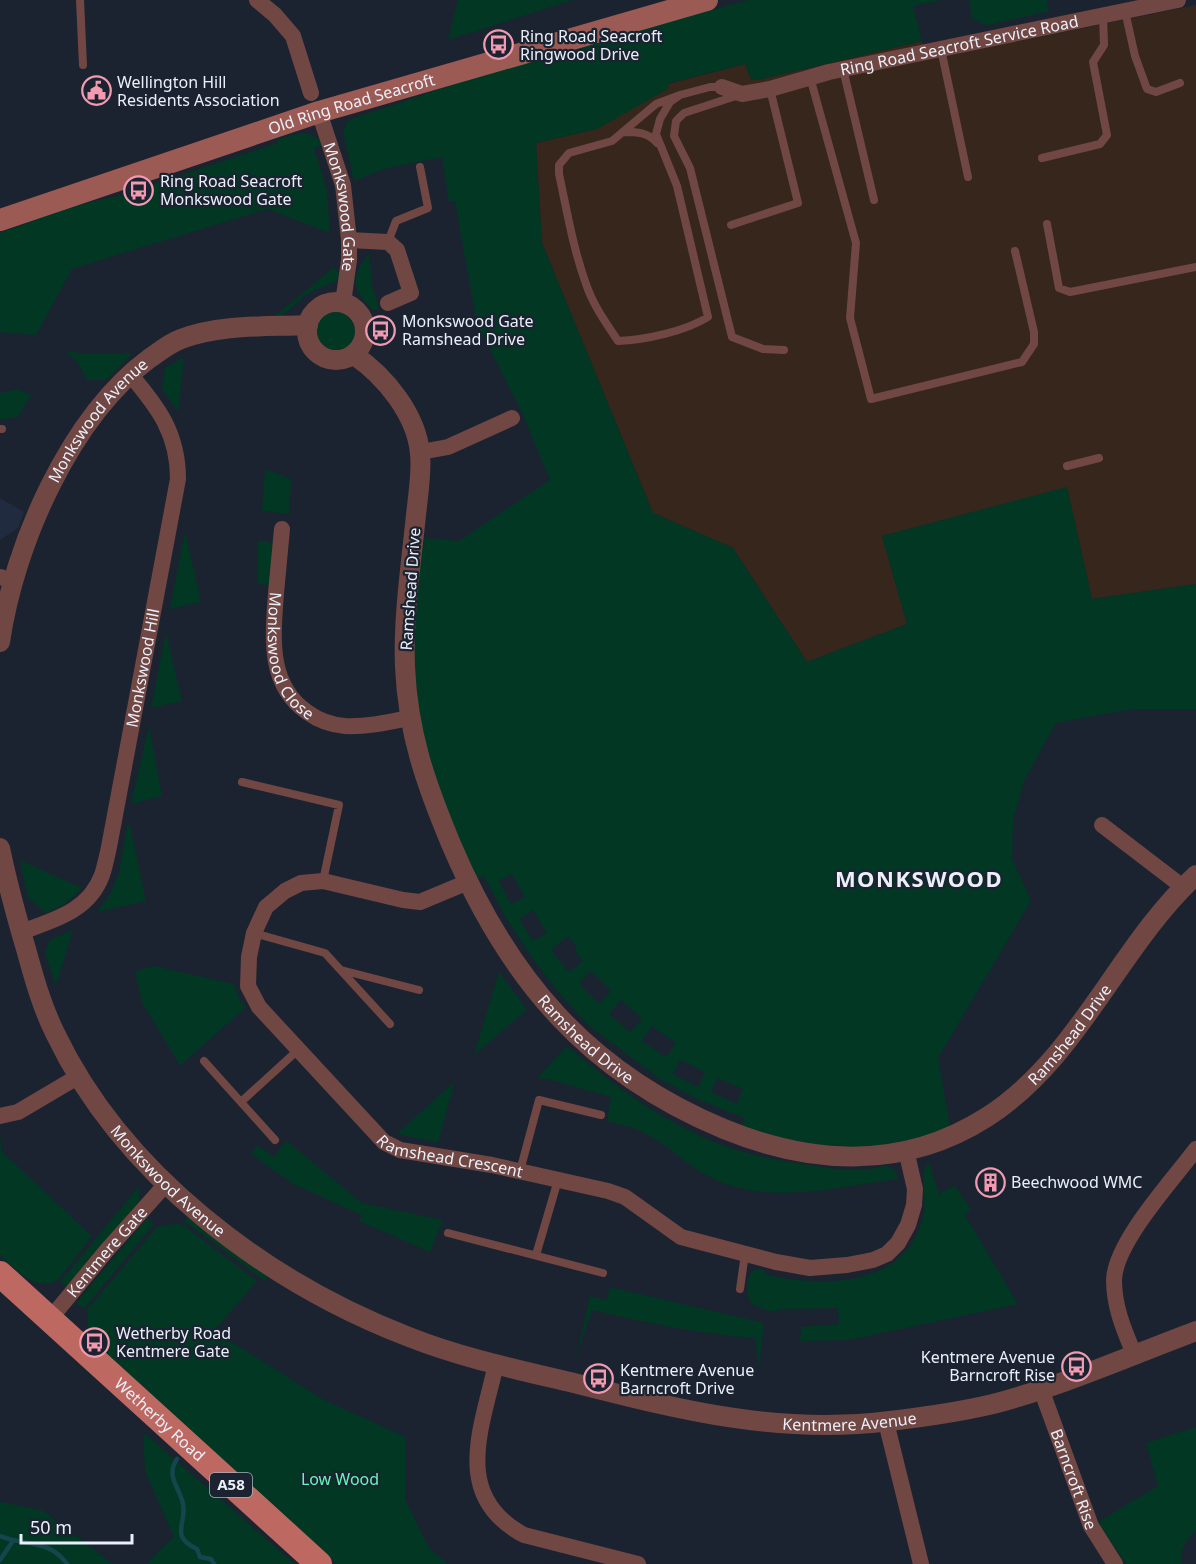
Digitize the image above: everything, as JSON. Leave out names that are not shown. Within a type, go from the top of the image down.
[{"type":"main road","name":"Old Ring Road Seacroft","points":[[0,220],[315,102],[678,4],[707,0]]},
{"type":"main road","name":"Wetherby Road","points":[[0,1274],[319,1564]]},
{"type":"street","name":"Monkswood Gate","points":[[257,0],[275,15],[293,36],[343,185],[349,240],[348,277],[343,303]]},
{"type":"street","name":"Ring Road Seacroft Service Road","points":[[742,94],[770,89],[843,69],[1178,0]]},
{"type":"street","points":[[722,87],[742,94]]},
{"type":"street","points":[[349,240],[388,242],[397,250],[411,293],[388,303]]},
{"type":"street","points":[[332,302],[343,303],[356,309],[365,324],[364,341],[354,355],[338,361],[322,357],[310,344],[308,325],[312,314],[318,308],[332,302]]},
{"type":"street","name":"Monkswood Avenue","points":[[0,642],[6,579],[68,456],[96,411],[129,374],[162,349],[180,339],[220,329],[308,325]]},
{"type":"street","name":"Ramshead Drive","points":[[354,355],[378,374],[398,398],[412,425],[420,452],[406,612],[405,665],[410,718],[420,765],[429,792],[468,882],[504,948],[531,986],[556,1016],[593,1050],[642,1087],[705,1121],[774,1146],[819,1155],[863,1158],[931,1145],[952,1138],[993,1113],[1028,1085],[1057,1053],[1142,937],[1189,881]]},
{"type":"street","name":"Monkswood Hill","points":[[21,932],[71,913],[86,902],[103,874],[111,836],[178,479],[178,458],[165,421],[154,403],[129,374]]},
{"type":"street","points":[[420,452],[448,447],[512,418]]},
{"type":"street","name":"Monkswood Close","points":[[282,529],[273,648],[278,674],[288,694],[304,710],[333,724],[356,726],[410,718]]},
{"type":"street","points":[[1102,825],[1189,881]]},
{"type":"street","name":"Monkswood Avenue","points":[[0,848],[21,932],[43,1005],[56,1035],[100,1111],[130,1149],[214,1226],[328,1300],[410,1338],[453,1353],[496,1364]]},
{"type":"street","name":"Ramshead Crescent","points":[[468,882],[420,902],[322,880],[301,883],[285,891],[266,907],[254,933],[249,957],[248,986],[259,1007],[384,1142],[400,1150],[520,1172],[625,1197],[681,1237],[810,1268],[873,1260],[887,1254],[898,1243],[908,1226],[914,1205],[915,1189],[906,1150]]},
{"type":"street","points":[[0,1116],[18,1112],[79,1076]]},
{"type":"street","points":[[1134,1354],[1118,1315],[1114,1277],[1126,1242],[1196,1149]]},
{"type":"street","name":"Kentmere Gate","points":[[50,1319],[166,1184]]},
{"type":"street","name":"Kentmere Avenue","points":[[496,1364],[686,1411],[721,1417],[793,1424],[886,1422],[993,1404],[1041,1389],[1196,1330]]},
{"type":"street","points":[[496,1364],[477,1447],[480,1488],[488,1504],[498,1518],[510,1528],[524,1535],[638,1564]]},
{"type":"street","name":"Barncroft Rise","points":[[1041,1389],[1091,1526],[1115,1564]]},
{"type":"street","points":[[886,1422],[921,1564]]},
{"type":"lane","points":[[81,0],[83,65]]},
{"type":"lane","points":[[1125,11],[1135,56],[1147,88],[1156,92],[1180,83]]},
{"type":"lane","points":[[1042,158],[1100,144],[1107,135],[1093,62],[1104,45],[1103,15]]},
{"type":"lane","points":[[941,49],[968,177]]},
{"type":"lane","points":[[843,69],[874,200]]},
{"type":"lane","points":[[810,77],[856,243],[850,318],[871,399],[1022,362],[1034,344],[1034,332],[1015,251]]},
{"type":"lane","points":[[680,95],[670,102],[660,118],[656,134],[677,186],[708,317],[698,324],[631,341],[618,341],[602,317],[586,285],[574,244],[559,165],[569,153],[612,141],[656,104],[680,95],[710,87],[722,87]]},
{"type":"lane","points":[[731,225],[798,203],[770,89]]},
{"type":"lane","points":[[742,94],[684,113],[675,121],[674,136],[690,168],[732,337],[763,349],[784,350]]},
{"type":"lane","points":[[623,132],[641,132],[653,138],[660,148]]},
{"type":"lane","points":[[388,242],[396,221],[428,208],[420,167]]},
{"type":"lane","points":[[1047,224],[1059,288],[1070,292],[1196,267]]},
{"type":"lane","points":[[1067,466],[1099,458]]},
{"type":"lane","points":[[242,782],[339,805],[322,880]]},
{"type":"lane","points":[[254,933],[325,953],[390,1024]]},
{"type":"lane","points":[[341,970],[419,990]]},
{"type":"lane","points":[[242,1101],[298,1050]]},
{"type":"lane","points":[[204,1061],[275,1140]]},
{"type":"lane","points":[[520,1172],[539,1100],[601,1115]]},
{"type":"lane","points":[[536,1255],[558,1180]]},
{"type":"lane","points":[[448,1233],[603,1273]]},
{"type":"lane","points":[[740,1289],[745,1254]]},
{"type":"shaded area","points":[[1196,5],[1196,584],[1092,599],[1067,488],[882,536],[907,624],[807,662],[733,548],[653,513],[542,243],[536,143],[597,129],[668,84],[745,64],[751,79],[758,80],[922,41],[926,60]]},
{"type":"shaded area","points":[[0,498],[24,512],[18,528],[0,540]]},
{"type":"green space","points":[[458,0],[573,0],[448,40]]},
{"type":"green space","points":[[748,0],[942,0],[913,6],[922,41],[758,80],[751,79],[745,64],[669,83],[668,89],[597,129],[536,143],[542,243],[653,513],[733,548],[807,662],[907,624],[882,536],[1067,487],[1092,599],[1196,584],[1196,709],[1133,709],[1056,723],[1024,781],[1013,821],[1012,858],[1031,901],[938,1058],[952,1138],[863,1157],[739,1135],[745,1118],[699,1100],[660,1079],[588,1025],[558,992],[531,956],[506,918],[484,876],[477,878],[450,820],[422,738],[412,654],[420,548],[423,548],[425,538],[459,541],[550,480],[523,415],[477,324],[455,201],[449,201],[442,157],[384,169],[354,181],[343,132],[348,121],[354,118],[518,63]],"holes":[[[512,874],[525,897],[511,904],[499,881]],[[533,910],[547,933],[533,941],[519,919]],[[568,936],[577,947],[574,950],[583,961],[569,972],[551,950]],[[591,971],[611,991],[599,1004],[579,983]],[[621,1000],[642,1019],[630,1032],[609,1014]],[[652,1026],[676,1043],[666,1057],[642,1041]],[[680,1060],[705,1072],[698,1087],[673,1074]],[[717,1078],[743,1089],[737,1104],[711,1092]]]},
{"type":"green space","points":[[969,0],[1047,0],[1049,11],[990,25],[982,24],[972,17]]},
{"type":"green space","points":[[298,133],[312,135],[323,145],[314,148],[327,190],[330,233],[267,209],[72,269],[36,335],[0,332],[0,233],[71,207],[125,194],[128,199],[147,194],[145,187],[278,143],[278,139]]},
{"type":"green space","points":[[369,253],[372,285],[379,308],[372,310],[355,283],[358,270]]},
{"type":"green space","points":[[333,268],[339,272],[337,281],[311,292],[284,314],[272,318]]},
{"type":"green space","points":[[336,312],[350,317],[355,331],[350,345],[336,350],[322,345],[317,331],[322,317]]},
{"type":"green space","points":[[65,351],[86,354],[129,353],[131,355],[106,380],[87,380],[77,362]]},
{"type":"green space","points":[[184,357],[178,412],[162,389],[165,368]]},
{"type":"green space","points":[[18,389],[31,395],[18,417],[0,420],[0,393]]},
{"type":"green space","points":[[265,469],[291,479],[289,514],[262,511]]},
{"type":"green space","points":[[185,531],[201,602],[170,609]]},
{"type":"green space","points":[[258,541],[268,541],[273,546],[270,585],[258,584]]},
{"type":"green space","points":[[166,632],[182,701],[151,708]]},
{"type":"green space","points":[[149,726],[162,796],[131,804]]},
{"type":"green space","points":[[130,825],[146,901],[97,912],[110,894],[119,873],[127,826]]},
{"type":"green space","points":[[20,860],[82,888],[66,903],[47,913],[28,898]]},
{"type":"green space","points":[[73,930],[56,986],[45,953],[50,940]]},
{"type":"green space","points":[[154,966],[234,984],[240,1001],[246,1007],[180,1066],[142,1002],[135,971]]},
{"type":"green space","points":[[499,972],[527,1010],[474,1055]]},
{"type":"green space","points":[[567,1046],[654,1111],[712,1141],[760,1156],[828,1168],[858,1170],[886,1165],[896,1172],[898,1179],[827,1190],[780,1193],[734,1186],[712,1178],[648,1135],[607,1121],[611,1097],[537,1078]]},
{"type":"green space","points":[[455,1081],[438,1143],[397,1134]]},
{"type":"green space","points":[[0,1134],[2,1152],[92,1236],[58,1280],[41,1284],[34,1282],[19,1273],[0,1255]]},
{"type":"green space","points":[[287,1141],[362,1203],[443,1220],[430,1252],[359,1221],[362,1215],[293,1184],[251,1154],[258,1145],[273,1157]]},
{"type":"green space","points":[[929,1162],[939,1194],[955,1185],[971,1210],[965,1215],[1018,1304],[850,1340],[800,1341],[801,1327],[839,1324],[838,1308],[782,1309],[773,1312],[754,1305],[747,1292],[747,1287],[749,1276],[755,1269],[764,1270],[767,1275],[790,1279],[839,1281],[884,1268],[902,1255],[916,1237],[924,1212],[923,1179],[925,1167]]},
{"type":"green space","points":[[139,1186],[140,1200],[67,1287],[60,1282]]},
{"type":"green space","points":[[190,1215],[269,1275],[265,1281],[184,1221]]},
{"type":"green space","points":[[147,1218],[154,1224],[84,1309],[76,1303]]},
{"type":"green space","name":"Low Wood","points":[[180,1223],[257,1281],[214,1331],[324,1400],[406,1437],[405,1499],[429,1548],[448,1564],[337,1564],[102,1353],[105,1349],[88,1334],[87,1310],[157,1227]]},
{"type":"green space","points":[[610,1287],[764,1323],[759,1368],[755,1338],[673,1327],[592,1310],[575,1362],[590,1296],[607,1300]]},
{"type":"green space","points":[[1196,1427],[1196,1530],[1184,1545],[1181,1564],[1126,1564],[1098,1522],[1158,1486],[1146,1443]]},
{"type":"green space","points":[[143,1432],[295,1564],[146,1564],[174,1537],[145,1471]]},
{"type":"green space","points":[[0,1502],[42,1510],[113,1564],[0,1564]]},
{"type":"waterway","points":[[177,1459],[172,1471],[183,1504],[181,1534],[189,1544],[197,1549],[200,1557],[211,1559],[214,1564]]},
{"type":"waterway","points":[[0,1536],[52,1550],[67,1564]]},
{"type":"waterway","points":[[0,1560],[13,1541]]},
{"type":"place","name":"Ring Road Seacroft Ringwood Drive","points":[[499,45]]},
{"type":"place","name":"Wellington Hill Residents Association","points":[[96,91]]},
{"type":"place","name":"Ring Road Seacroft Monkswood Gate","points":[[139,190]]},
{"type":"place","name":"Monkswood Gate Ramshead Drive","points":[[381,330]]},
{"type":"place","name":"Beechwood WMC","points":[[990,1182]]},
{"type":"place","name":"Wetherby Road Kentmere Gate","points":[[95,1342]]},
{"type":"place","name":"Kentmere Avenue Barncroft Rise","points":[[1076,1366]]},
{"type":"place","name":"Kentmere Avenue Barncroft Drive","points":[[599,1379]]},
{"type":"district","name":"MONKSWOOD","points":[[919,879]]}]
